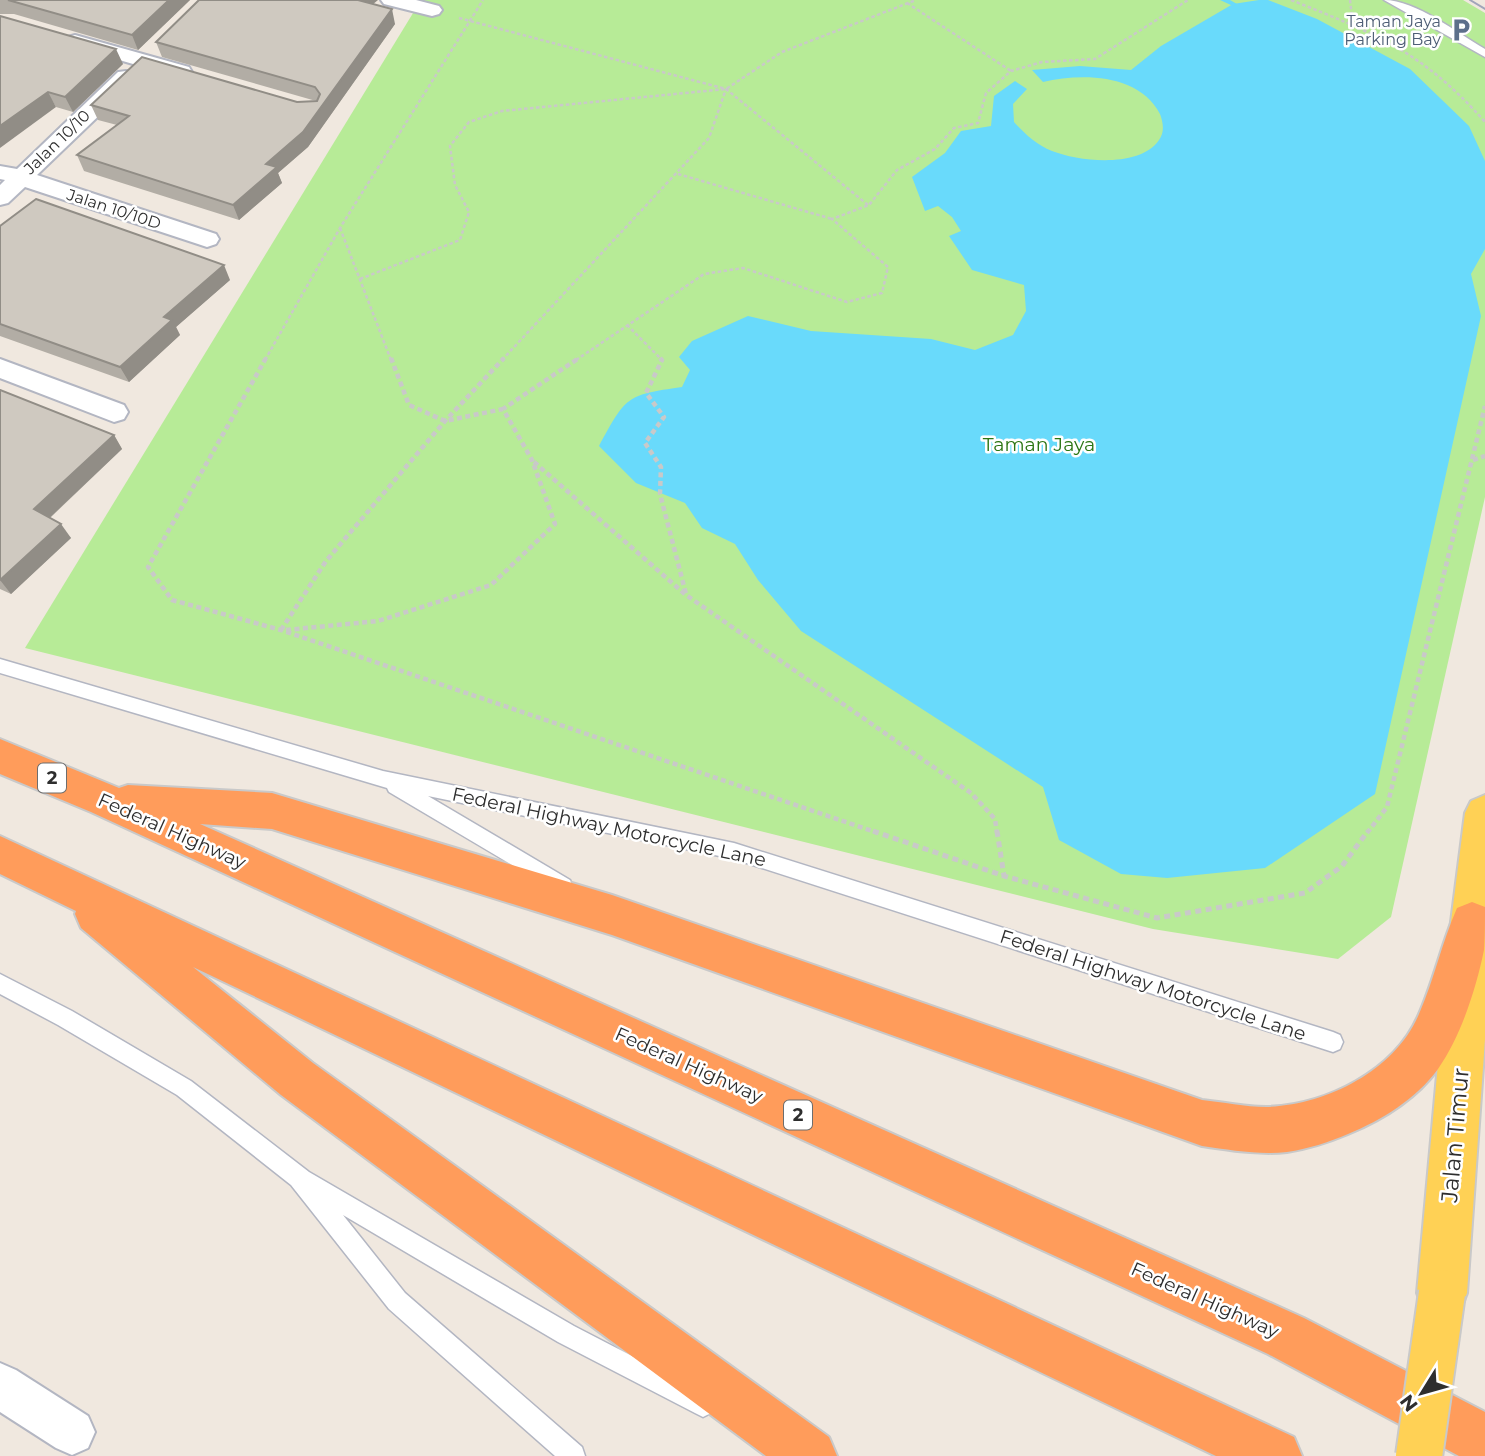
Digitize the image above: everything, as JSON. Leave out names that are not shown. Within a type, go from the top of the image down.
[{"type":"highway","name":"Federal Highway","points":[[0,756],[104,800],[1286,1336],[1485,1441]]},
{"type":"highway","points":[[104,800],[272,811],[612,915],[1202,1123],[1265,1130],[1303,1128],[1340,1115],[1385,1089],[1413,1062],[1434,1035],[1472,922]]},
{"type":"highway","points":[[0,854],[1275,1456]]},
{"type":"highway","points":[[51,876],[297,1079],[810,1456]]},
{"type":"main road","name":"Jalan Timur","points":[[1419,1456],[1442,1293],[1472,922],[1485,813]]},
{"type":"street","points":[[391,0],[432,10]]},
{"type":"street","points":[[56,35],[208,79]]},
{"type":"street","name":"Jalan 10/10","points":[[0,198],[10,174],[161,43]]},
{"type":"street","name":"Jalan 10/10D","points":[[10,174],[207,239]]},
{"type":"street","points":[[0,368],[114,412]]},
{"type":"street","points":[[0,1385],[72,1432]]},
{"type":"lane","points":[[1389,0],[1485,54]]},
{"type":"lane","name":"Federal Highway Motorcycle Lane","points":[[0,666],[383,779],[734,851],[1333,1042]]},
{"type":"lane","points":[[383,779],[612,915]]},
{"type":"lane","points":[[0,984],[65,1017],[184,1088],[299,1177],[566,1334],[803,1456]]},
{"type":"lane","points":[[299,1177],[397,1301],[573,1456]]},
{"type":"path","points":[[483,0],[468,20],[340,229],[148,567],[172,600],[281,630],[1004,876],[1157,918],[1305,893],[1342,866],[1387,807],[1485,406]]},
{"type":"path","points":[[360,279],[460,240],[469,212],[455,185],[450,146],[469,122],[502,111],[726,89],[782,52],[916,0]]},
{"type":"path","points":[[832,219],[869,205],[897,170],[935,149],[954,128],[978,123],[986,93],[1011,71],[1042,62],[1095,59],[1188,0]]},
{"type":"path","points":[[1291,0],[1374,33],[1426,66],[1452,87],[1485,122]]},
{"type":"path","points":[[1350,0],[1353,24]]},
{"type":"path","points":[[907,3],[1011,71]]},
{"type":"path","points":[[432,10],[726,89],[869,205]]},
{"type":"path","points":[[281,630],[326,561],[445,421],[709,138],[726,89]]},
{"type":"path","points":[[340,229],[409,405],[445,421],[503,409],[704,274],[743,268],[847,302],[882,293],[888,267],[832,219],[677,174]]},
{"type":"path","points":[[627,325],[662,360],[646,393],[664,417],[645,443],[661,467],[660,494],[686,595]]},
{"type":"path","points":[[281,630],[378,621],[492,585],[555,524],[532,460],[503,409]]},
{"type":"path","points":[[1472,461],[1485,456]]},
{"type":"path","points":[[532,460],[686,595],[971,793],[995,819],[1004,876]]},
{"type":"green space","name":"Taman Jaya","points":[[421,0],[1463,0],[1485,13],[1485,497],[1391,917],[1338,959],[1153,929],[25,648]]},
{"type":"water","points":[[1268,0],[1317,19],[1410,69],[1469,126],[1485,161],[1485,249],[1471,274],[1481,316],[1375,794],[1265,868],[1167,878],[1121,874],[1059,840],[1043,787],[801,631],[758,580],[735,544],[702,528],[685,503],[636,483],[599,446],[615,417],[629,401],[649,393],[682,387],[690,370],[679,357],[692,341],[748,316],[811,331],[931,339],[975,350],[1013,335],[1026,311],[1024,285],[972,270],[949,236],[961,231],[952,217],[938,206],[925,211],[912,177],[945,153],[961,131],[991,126],[994,96],[1015,81],[1027,89],[1013,104],[1014,122],[1041,146],[1064,155],[1093,160],[1124,159],[1150,149],[1162,134],[1162,120],[1151,100],[1138,90],[1124,83],[1091,77],[1043,82],[1032,70],[1080,66],[1131,70],[1161,46],[1233,4]]},
{"type":"building","points":[[8,0],[169,0],[132,35]]},
{"type":"building","points":[[199,0],[358,0],[392,9],[303,132],[266,164],[277,167],[233,205],[77,155],[129,116],[91,105],[142,57],[297,102],[317,101],[320,94],[315,87],[156,42]]},
{"type":"building","points":[[0,16],[116,49],[65,97],[48,92],[0,126]]},
{"type":"building","points":[[36,199],[224,265],[164,317],[172,320],[120,367],[0,324],[0,226]]},
{"type":"building","points":[[0,390],[114,435],[34,509],[61,524],[0,580]]},
{"type":"waterway","points":[[1224,0],[1233,4]]},
{"type":"tram line","points":[[1470,0],[1485,9]]},
{"type":"place","name":"Taman Jaya Parking Bay","points":[[1461,30]]}]
